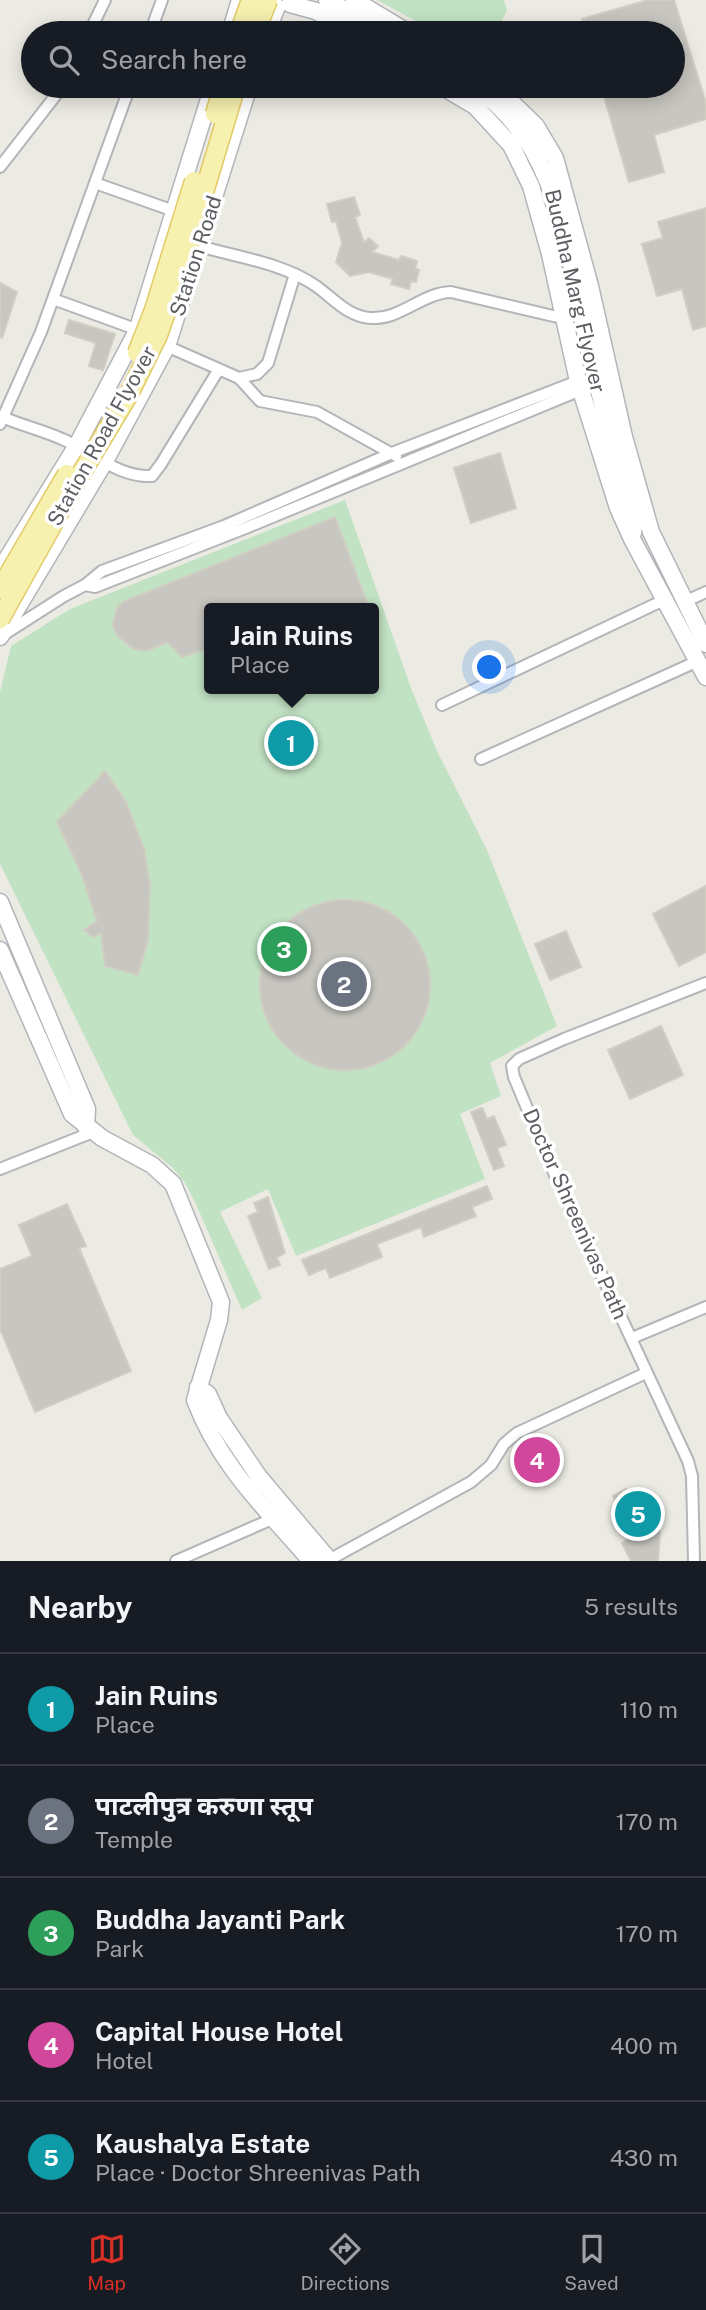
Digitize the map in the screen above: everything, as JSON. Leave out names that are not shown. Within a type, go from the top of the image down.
[{"type":"main road","points":[[234,21],[240,0]]},
{"type":"main road","points":[[243,21],[250,0],[264,6],[283,3],[316,11],[333,21]]},
{"type":"main road","points":[[327,0],[365,21]]},
{"type":"main road","points":[[354,0],[389,21]]},
{"type":"main road","points":[[266,21],[283,3]]},
{"type":"main road","points":[[273,21],[283,3]]},
{"type":"main road","points":[[0,570],[76,447],[137,331],[210,98]]},
{"type":"main road","name":"Station Road Flyover","points":[[0,589],[129,370],[144,338],[219,98]]},
{"type":"main road","name":"Station Road Flyover","points":[[0,620],[79,477],[129,394],[158,335],[181,269],[232,98]]},
{"type":"main road","name":"Station Road","points":[[0,637],[104,463],[167,346],[245,98]]},
{"type":"main road","points":[[461,98],[475,106],[511,145],[531,186],[551,254],[580,385],[618,508],[706,677]]},
{"type":"main road","name":"Buddha Marg Flyover","points":[[492,98],[526,135],[550,182],[605,417],[633,513],[632,539]]},
{"type":"main road","points":[[507,98],[536,126],[555,158],[590,286],[624,437],[651,532],[706,644]]},
{"type":"main road","points":[[633,513],[651,532]]},
{"type":"main road","points":[[0,902],[88,1109],[90,1129]]},
{"type":"main road","points":[[0,950],[72,1114],[90,1129],[152,1165],[173,1184],[221,1302],[219,1320],[195,1400],[201,1417],[239,1478],[311,1561]]},
{"type":"main road","points":[[198,1387],[208,1395],[219,1418],[260,1478],[330,1561]]},
{"type":"street","points":[[94,21],[104,0]]},
{"type":"street","points":[[154,21],[162,0]]},
{"type":"street","points":[[0,167],[54,98]]},
{"type":"street","points":[[127,98],[53,299],[1,420],[65,440],[104,463],[139,477],[152,476],[219,369]]},
{"type":"street","points":[[95,183],[174,211]]},
{"type":"street","points":[[200,246],[295,274],[316,286],[344,309],[369,318],[385,317],[439,292],[451,292],[566,319]]},
{"type":"street","points":[[239,378],[257,374],[268,363],[295,274]]},
{"type":"street","points":[[53,299],[137,331],[239,378],[260,401],[317,412],[392,453],[403,463]]},
{"type":"street","points":[[295,501],[392,453],[580,385]]},
{"type":"street","points":[[0,637],[85,585],[102,571],[403,463],[580,385]]},
{"type":"street","points":[[684,602],[706,592]]},
{"type":"street","points":[[442,705],[664,600]]},
{"type":"street","points":[[481,760],[698,661]]},
{"type":"street","name":"Doctor Shreenivas Path","points":[[694,1561],[692,1476],[688,1461],[555,1175],[514,1077],[512,1066],[519,1059],[564,1039],[706,983]]},
{"type":"street","points":[[0,1169],[90,1129]]},
{"type":"street","points":[[632,1338],[706,1307]]},
{"type":"street","points":[[330,1561],[471,1482],[491,1465],[504,1444],[517,1433],[646,1373]]},
{"type":"street","points":[[176,1561],[272,1519]]},
{"type":"green space","points":[[377,0],[504,0],[507,10],[502,21],[416,21]]},
{"type":"green space","points":[[345,500],[411,688],[437,751],[487,850],[557,1026],[490,1063],[501,1096],[460,1114],[485,1179],[296,1256],[268,1189],[220,1212],[262,1298],[242,1310],[185,1183],[173,1168],[133,1135],[0,864],[0,692],[11,646],[70,609]]},
{"type":"building","points":[[648,0],[674,0],[681,21],[583,21]]},
{"type":"building","points":[[685,35],[706,103],[706,119],[654,135],[664,172],[629,182],[604,98],[685,98]]},
{"type":"building","points":[[354,197],[360,215],[355,217],[364,243],[369,238],[378,246],[372,252],[399,260],[401,256],[417,261],[415,269],[419,270],[416,282],[411,281],[409,289],[391,284],[393,279],[369,272],[350,276],[336,262],[342,243],[336,221],[332,222],[327,204]]},
{"type":"building","points":[[706,208],[706,326],[693,330],[682,289],[657,296],[642,244],[663,238],[658,222]]},
{"type":"building","points":[[0,283],[17,292],[2,338],[0,337]]},
{"type":"building","points":[[69,320],[115,334],[103,370],[89,366],[96,343],[65,333]]},
{"type":"building","points":[[500,453],[516,508],[471,523],[454,468]]},
{"type":"building","points":[[335,517],[367,603],[204,603],[204,650],[182,657],[167,642],[147,651],[134,649],[117,636],[113,625],[117,607],[125,601]]},
{"type":"building","points":[[105,771],[126,802],[144,849],[150,884],[148,939],[138,975],[105,966],[101,933],[93,937],[84,930],[97,921],[82,875],[57,822]]},
{"type":"building","points":[[706,886],[706,952],[679,966],[653,914]]},
{"type":"building","points":[[345,900],[378,906],[405,925],[424,952],[430,985],[424,1018],[405,1045],[378,1064],[345,1070],[312,1064],[285,1045],[266,1018],[260,985],[266,952],[285,925],[312,906]]},
{"type":"building","points":[[566,931],[581,967],[550,980],[535,944]]},
{"type":"building","points":[[661,1026],[683,1075],[630,1099],[608,1050]]},
{"type":"building","points":[[482,1108],[487,1119],[494,1116],[506,1145],[497,1148],[504,1166],[494,1170],[471,1112]]},
{"type":"building","points":[[487,1186],[492,1199],[472,1207],[476,1216],[424,1237],[421,1227],[377,1244],[382,1257],[330,1278],[326,1268],[309,1275],[302,1260]]},
{"type":"building","points":[[268,1197],[285,1253],[277,1257],[280,1265],[269,1269],[248,1216],[258,1212],[254,1203]]},
{"type":"building","points":[[67,1204],[86,1246],[79,1248],[131,1371],[35,1412],[0,1329],[0,1269],[32,1256],[19,1225]]},
{"type":"building","points":[[626,1489],[630,1496],[644,1490],[660,1532],[658,1561],[631,1561],[622,1543],[634,1535],[613,1496]]},
{"type":"place","name":"Jain Ruins","points":[[291,743]]},
{"type":"place","name":"Buddha Jayanti Park","points":[[284,949]]},
{"type":"place","name":"पाटलीपुत्र करुणा स्तूप","points":[[344,984]]},
{"type":"place","name":"Capital House Hotel","points":[[537,1460]]},
{"type":"place","name":"Kaushalya Estate","points":[[638,1514]]}]
